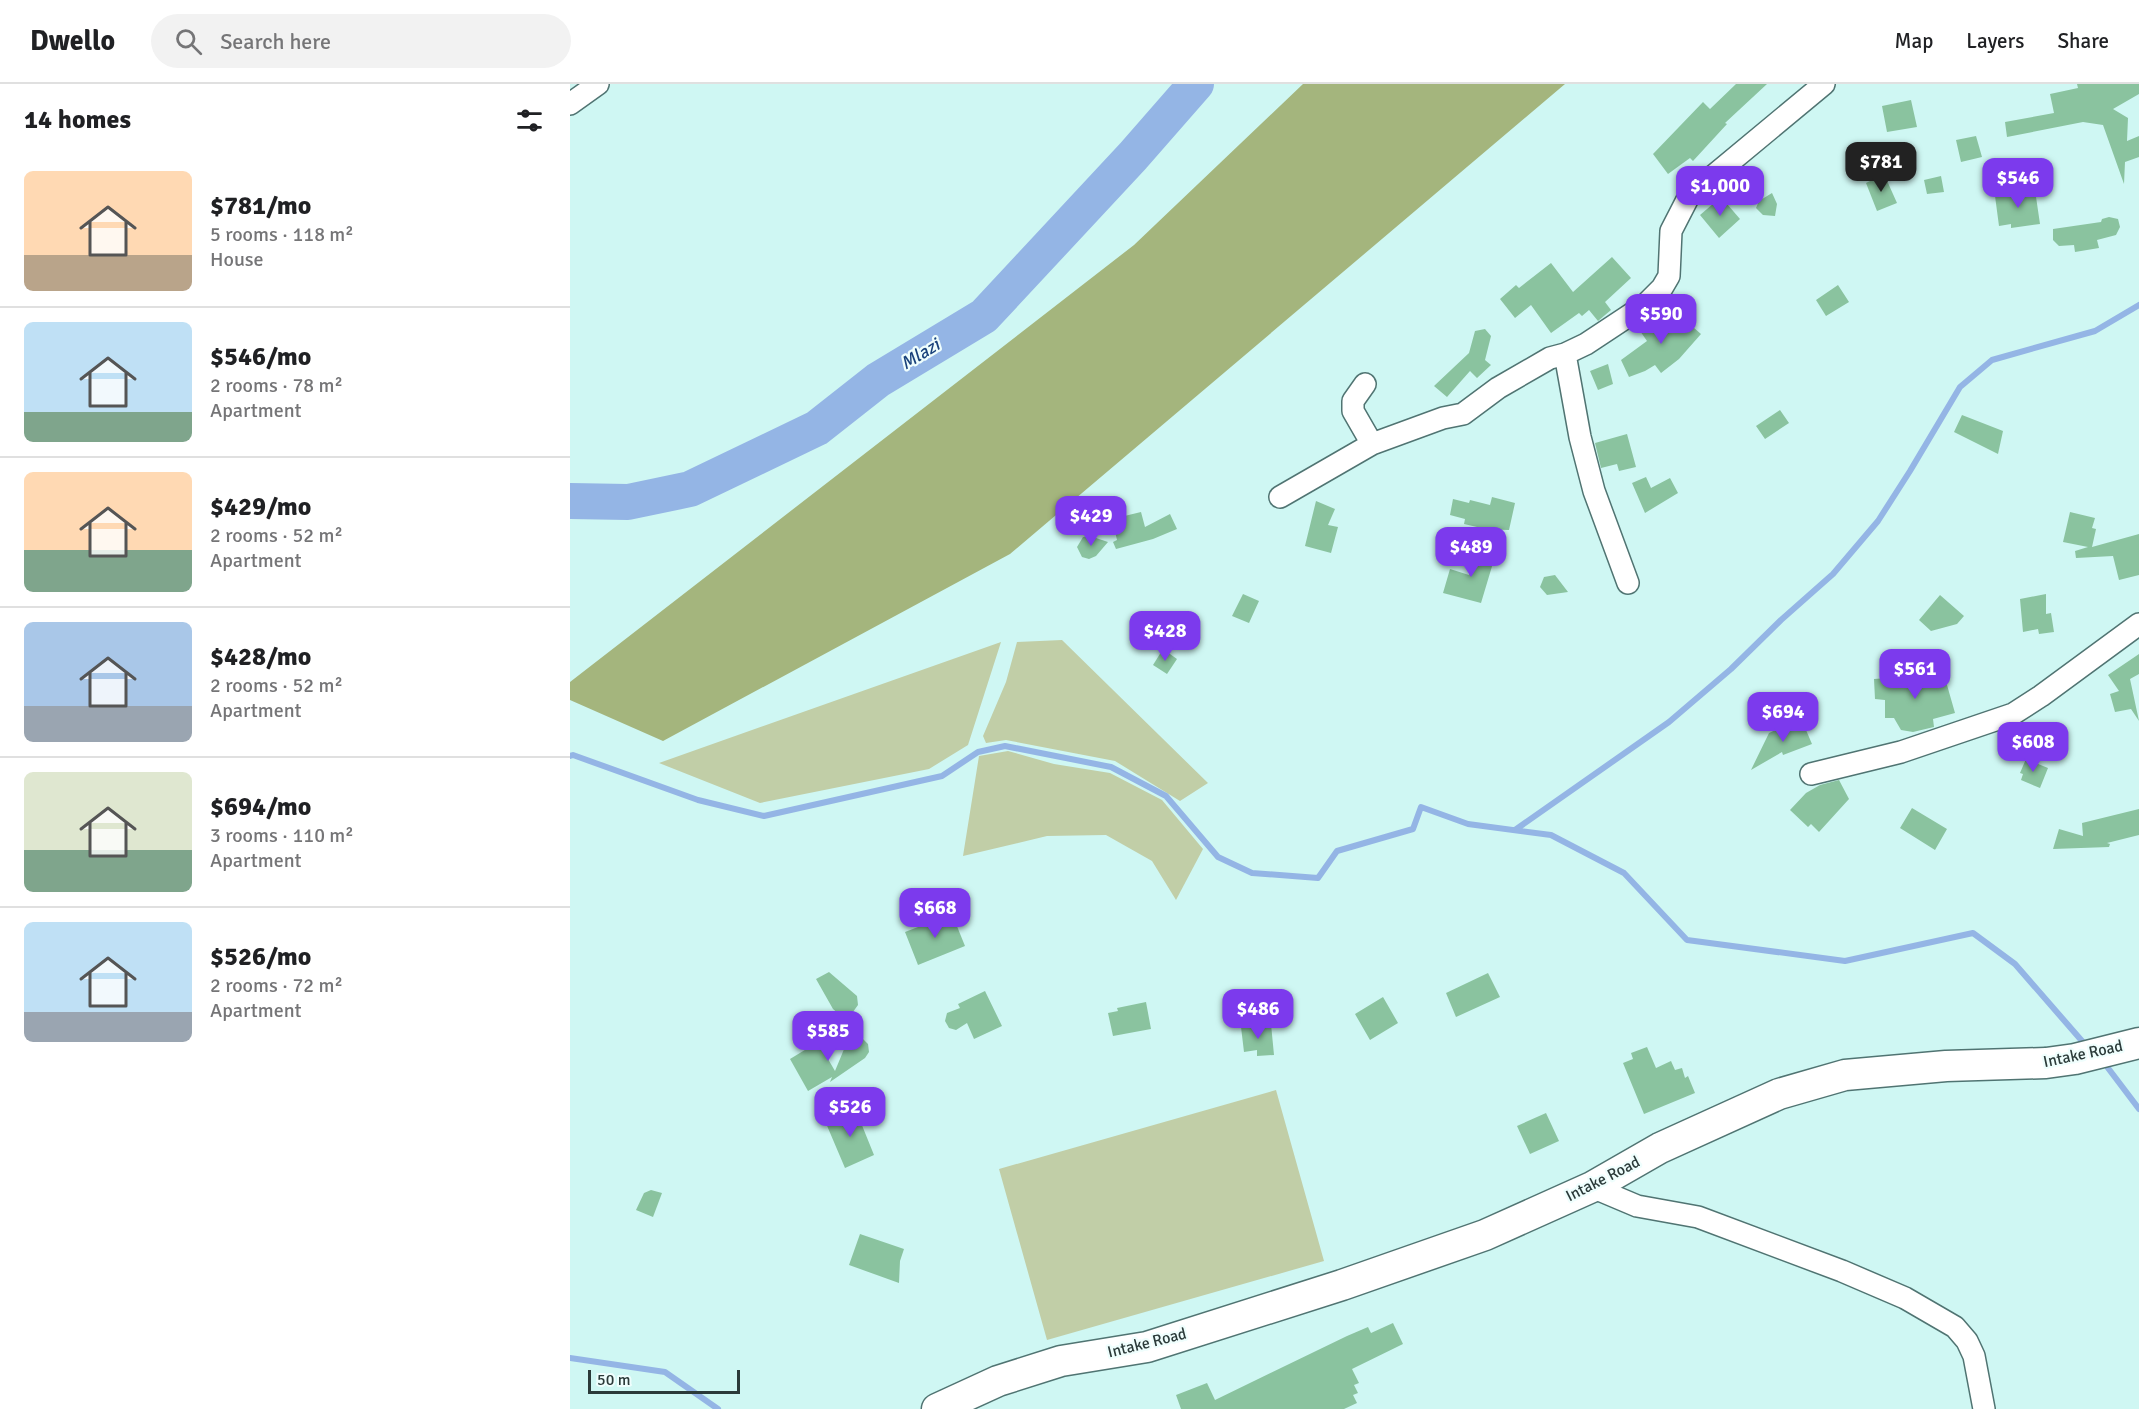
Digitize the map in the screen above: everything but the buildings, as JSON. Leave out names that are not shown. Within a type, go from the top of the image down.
[{"type":"street","points":[[570,104],[598,84]]},
{"type":"street","points":[[1281,498],[1372,444],[1443,418],[1463,414],[1498,388],[1550,358],[1586,344],[1645,305],[1662,288],[1670,270],[1671,231],[1689,196],[1824,84]]},
{"type":"street","points":[[1565,354],[1580,437],[1594,490],[1628,583]]},
{"type":"street","points":[[1365,384],[1353,401],[1353,411],[1372,444]]},
{"type":"street","points":[[1810,774],[1901,752],[2013,714],[2042,696],[2139,624]]},
{"type":"street","name":"Intake Road","points":[[937,1409],[998,1381],[1061,1360],[1147,1347],[1342,1285],[1485,1235],[1592,1187],[1660,1148],[1779,1094],[1845,1076],[1946,1066],[2046,1063],[2075,1059],[2139,1043]]},
{"type":"street","points":[[1592,1187],[1637,1206],[1698,1217],[1842,1271],[1905,1298],[1954,1327],[1967,1341],[1974,1356],[1984,1409]]},
{"type":"green space","points":[[1303,84],[1565,84],[1010,554],[663,741],[570,700],[570,682],[1134,245]]},
{"type":"green space","points":[[1062,640],[1208,783],[1180,801],[1115,761],[1006,740],[986,743],[983,736],[1006,682],[1017,642]]},
{"type":"green space","points":[[1001,642],[968,745],[929,769],[760,803],[659,763]]},
{"type":"green space","points":[[1008,751],[1054,764],[1110,773],[1162,800],[1203,849],[1176,900],[1152,861],[1106,835],[1047,836],[963,856],[979,756]]},
{"type":"green space","points":[[1276,1090],[1324,1261],[1047,1340],[999,1169]]},
{"type":"waterway","name":"Mlazi","points":[[570,501],[628,502],[690,489],[817,428],[878,380],[984,316],[1133,156],[1196,84]]},
{"type":"waterway","points":[[1515,830],[1669,722],[1731,669],[1833,574],[1878,521],[1960,387],[1992,360],[2095,331],[2139,305]]},
{"type":"waterway","points":[[570,756],[573,755],[698,800],[764,816],[942,776],[978,752],[1005,746],[1111,767],[1166,796],[1218,857],[1252,873],[1318,878],[1337,851],[1413,829],[1421,807],[1468,824],[1551,835],[1624,873],[1687,940],[1845,961],[1973,933],[2015,964],[2082,1041]]},
{"type":"waterway","points":[[2108,1068],[2139,1109]]},
{"type":"waterway","points":[[570,1358],[665,1372],[718,1409]]}]
